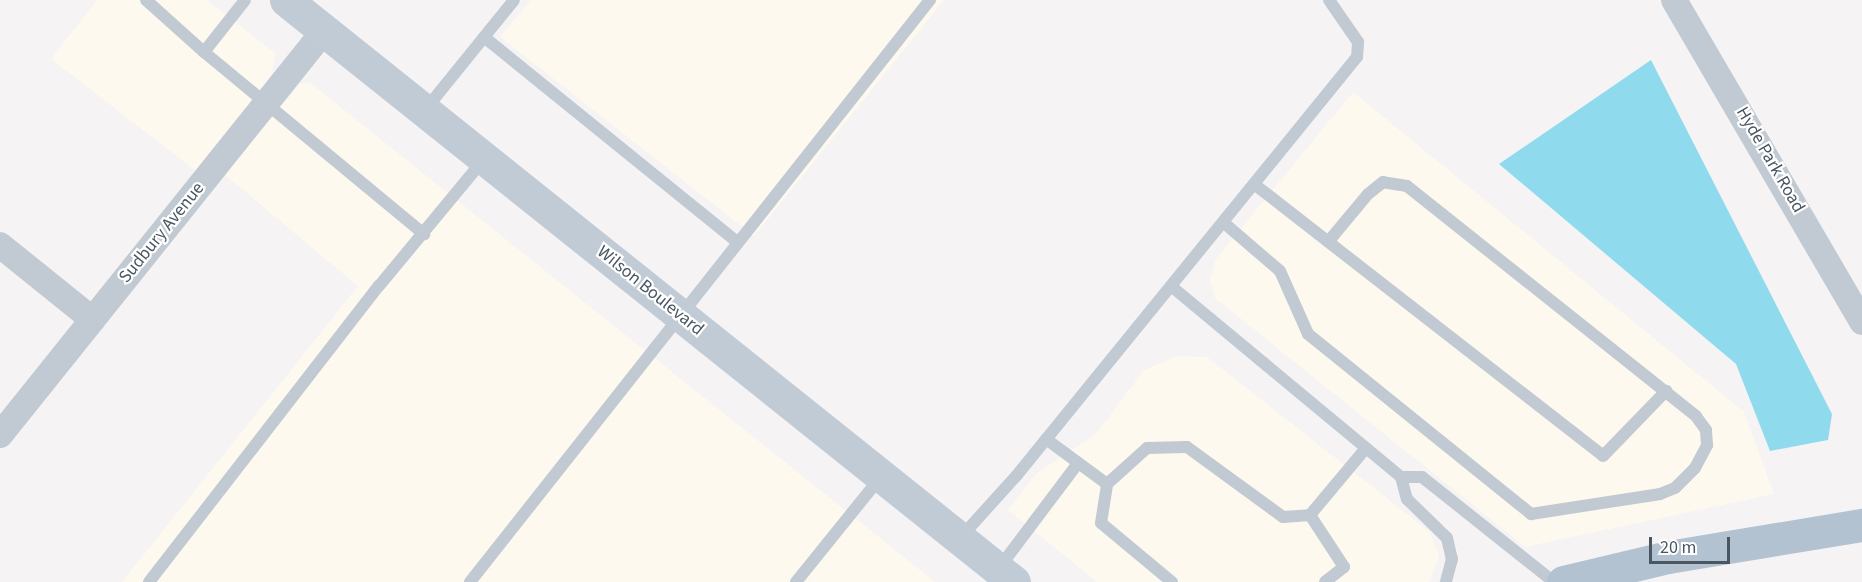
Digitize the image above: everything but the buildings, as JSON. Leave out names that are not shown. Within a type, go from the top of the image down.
[{"type":"main road","name":"Wilson Boulevard","points":[[286,0],[1006,575]]},
{"type":"main road","points":[[1563,582],[1668,557],[1862,525]]},
{"type":"street","name":"Hyde Park Road","points":[[1674,0],[1862,322]]},
{"type":"street","name":"Sudbury Avenue","points":[[0,435],[324,31]]},
{"type":"street","points":[[0,245],[93,320]]},
{"type":"lane","points":[[146,0],[204,52],[424,234]]},
{"type":"lane","points":[[204,52],[245,0]]},
{"type":"lane","points":[[424,111],[514,0]]},
{"type":"lane","points":[[470,582],[655,351],[680,314],[930,0]]},
{"type":"lane","points":[[961,537],[1046,439],[1360,51],[1329,0]]},
{"type":"lane","points":[[484,37],[737,242]]},
{"type":"lane","points":[[149,582],[484,158]]},
{"type":"lane","points":[[1223,222],[1280,271],[1308,334],[1531,514],[1660,494],[1675,488],[1695,468],[1707,445],[1706,430],[1666,391],[1407,186],[1383,182],[1368,194],[1328,242]]},
{"type":"lane","points":[[1254,184],[1603,456],[1666,391]]},
{"type":"lane","points":[[1171,286],[1401,477],[1407,499],[1447,538],[1452,559],[1446,582]]},
{"type":"lane","points":[[1046,439],[1107,484]]},
{"type":"lane","points":[[1172,582],[1101,523],[1107,484],[1147,448],[1187,447],[1283,517],[1310,515],[1366,448]]},
{"type":"lane","points":[[1006,575],[1078,463]]},
{"type":"lane","points":[[796,582],[881,476]]},
{"type":"lane","points":[[1401,477],[1422,477],[1554,582]]},
{"type":"lane","points":[[1310,515],[1344,567],[1325,582]]},
{"type":"shaded area","points":[[97,0],[207,0],[276,54],[271,76],[196,171],[51,59]]},
{"type":"shaded area","points":[[531,0],[944,0],[754,236],[500,37]]},
{"type":"shaded area","points":[[309,82],[935,582],[122,582],[358,286],[224,174],[300,84]]},
{"type":"shaded area","points":[[1353,92],[1744,412],[1774,494],[1525,547],[1215,298],[1210,279],[1216,259]]},
{"type":"shaded area","points":[[1177,356],[1207,357],[1430,532],[1439,557],[1429,582],[1097,582],[1008,510],[1037,473],[1097,433],[1144,370]]},
{"type":"water","points":[[1651,60],[1832,414],[1828,440],[1770,451],[1736,364],[1499,164]]}]
